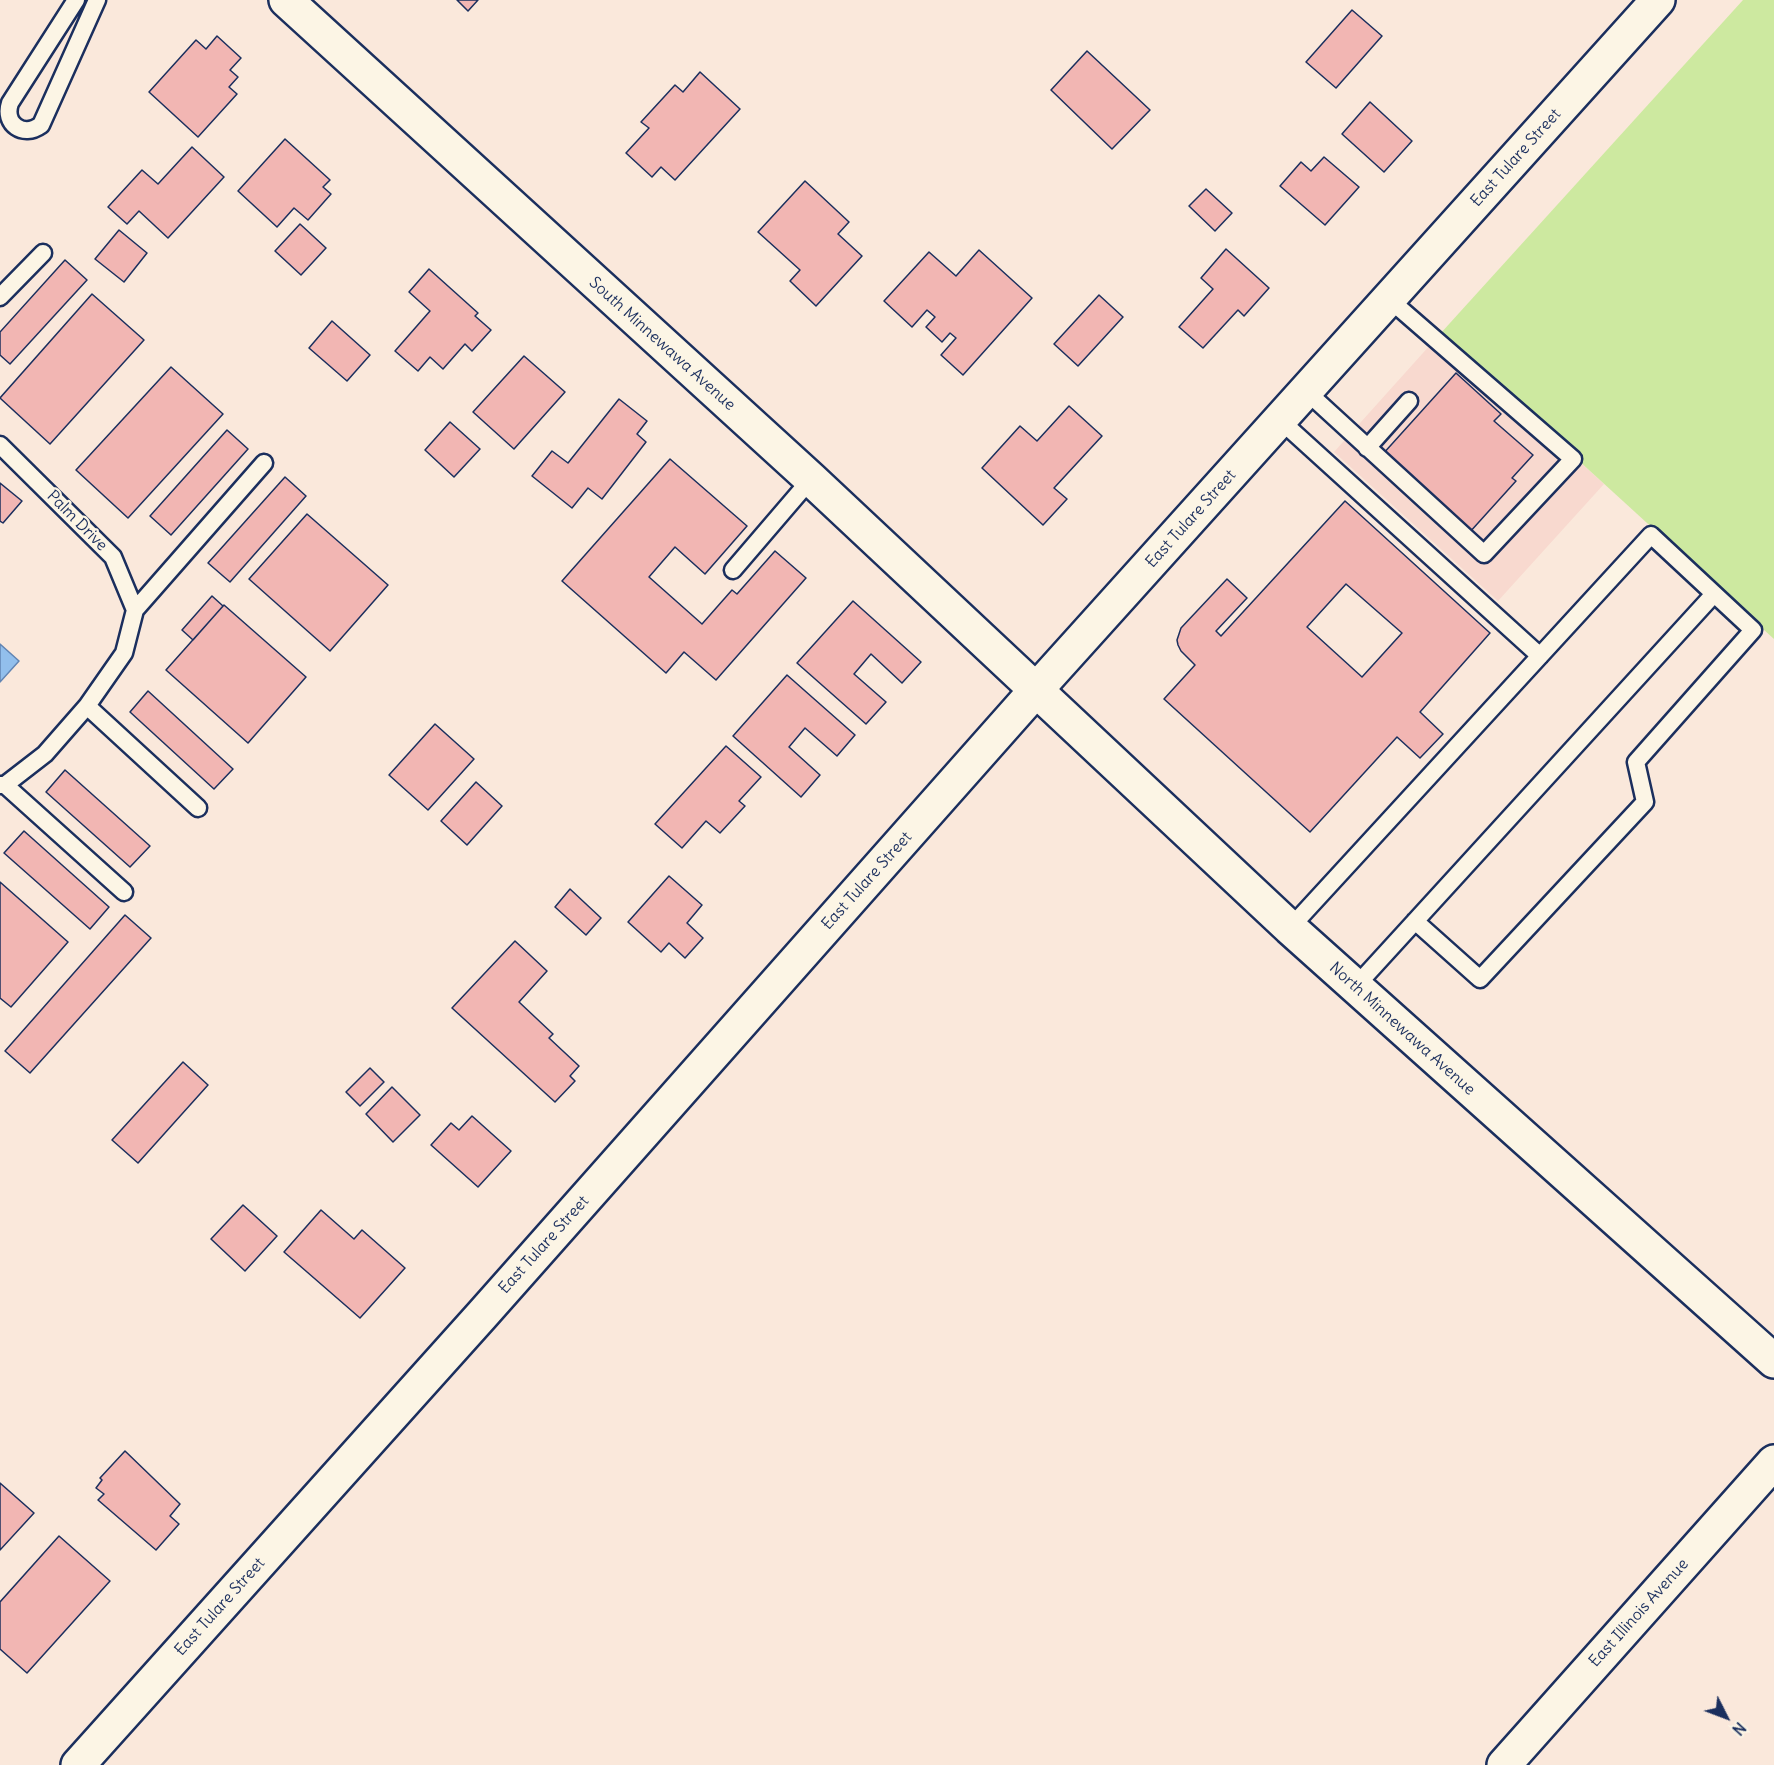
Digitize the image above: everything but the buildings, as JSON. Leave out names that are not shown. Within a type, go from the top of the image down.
[{"type":"street","name":"South Minnewawa Avenue","points":[[286,0],[811,479],[1036,690]]},
{"type":"street","name":"East Tulare Street","points":[[78,1765],[498,1298],[1036,690],[1658,0]]},
{"type":"street","name":"North Minnewawa Avenue","points":[[1036,690],[1354,987],[1774,1361]]},
{"type":"street","name":"East Illinois Avenue","points":[[1504,1765],[1774,1462]]},
{"type":"lane","points":[[76,0],[10,103],[9,120],[18,129],[30,131],[41,125],[97,0]]},
{"type":"lane","points":[[0,297],[43,253]]},
{"type":"lane","points":[[1306,391],[1484,554],[1573,459],[1389,299]]},
{"type":"lane","points":[[1367,448],[1409,401]]},
{"type":"lane","points":[[1280,420],[1540,656]]},
{"type":"lane","name":"Palm Drive","points":[[0,445],[113,558],[135,610]]},
{"type":"lane","points":[[124,892],[3,785],[45,754],[87,706],[124,653],[135,610],[264,464]]},
{"type":"lane","points":[[733,570],[811,479]]},
{"type":"lane","points":[[1290,928],[1651,535],[1753,630],[1636,762],[1645,802],[1480,979],[1414,921]]},
{"type":"lane","points":[[1354,987],[1714,594]]},
{"type":"lane","points":[[87,706],[198,808]]},
{"type":"shaded area","points":[[1440,334],[1604,484],[1498,601],[1334,452]]},
{"type":"green space","points":[[1743,0],[1774,0],[1774,639],[1440,334]]},
{"type":"water","points":[[0,644],[19,661],[0,682]]}]
